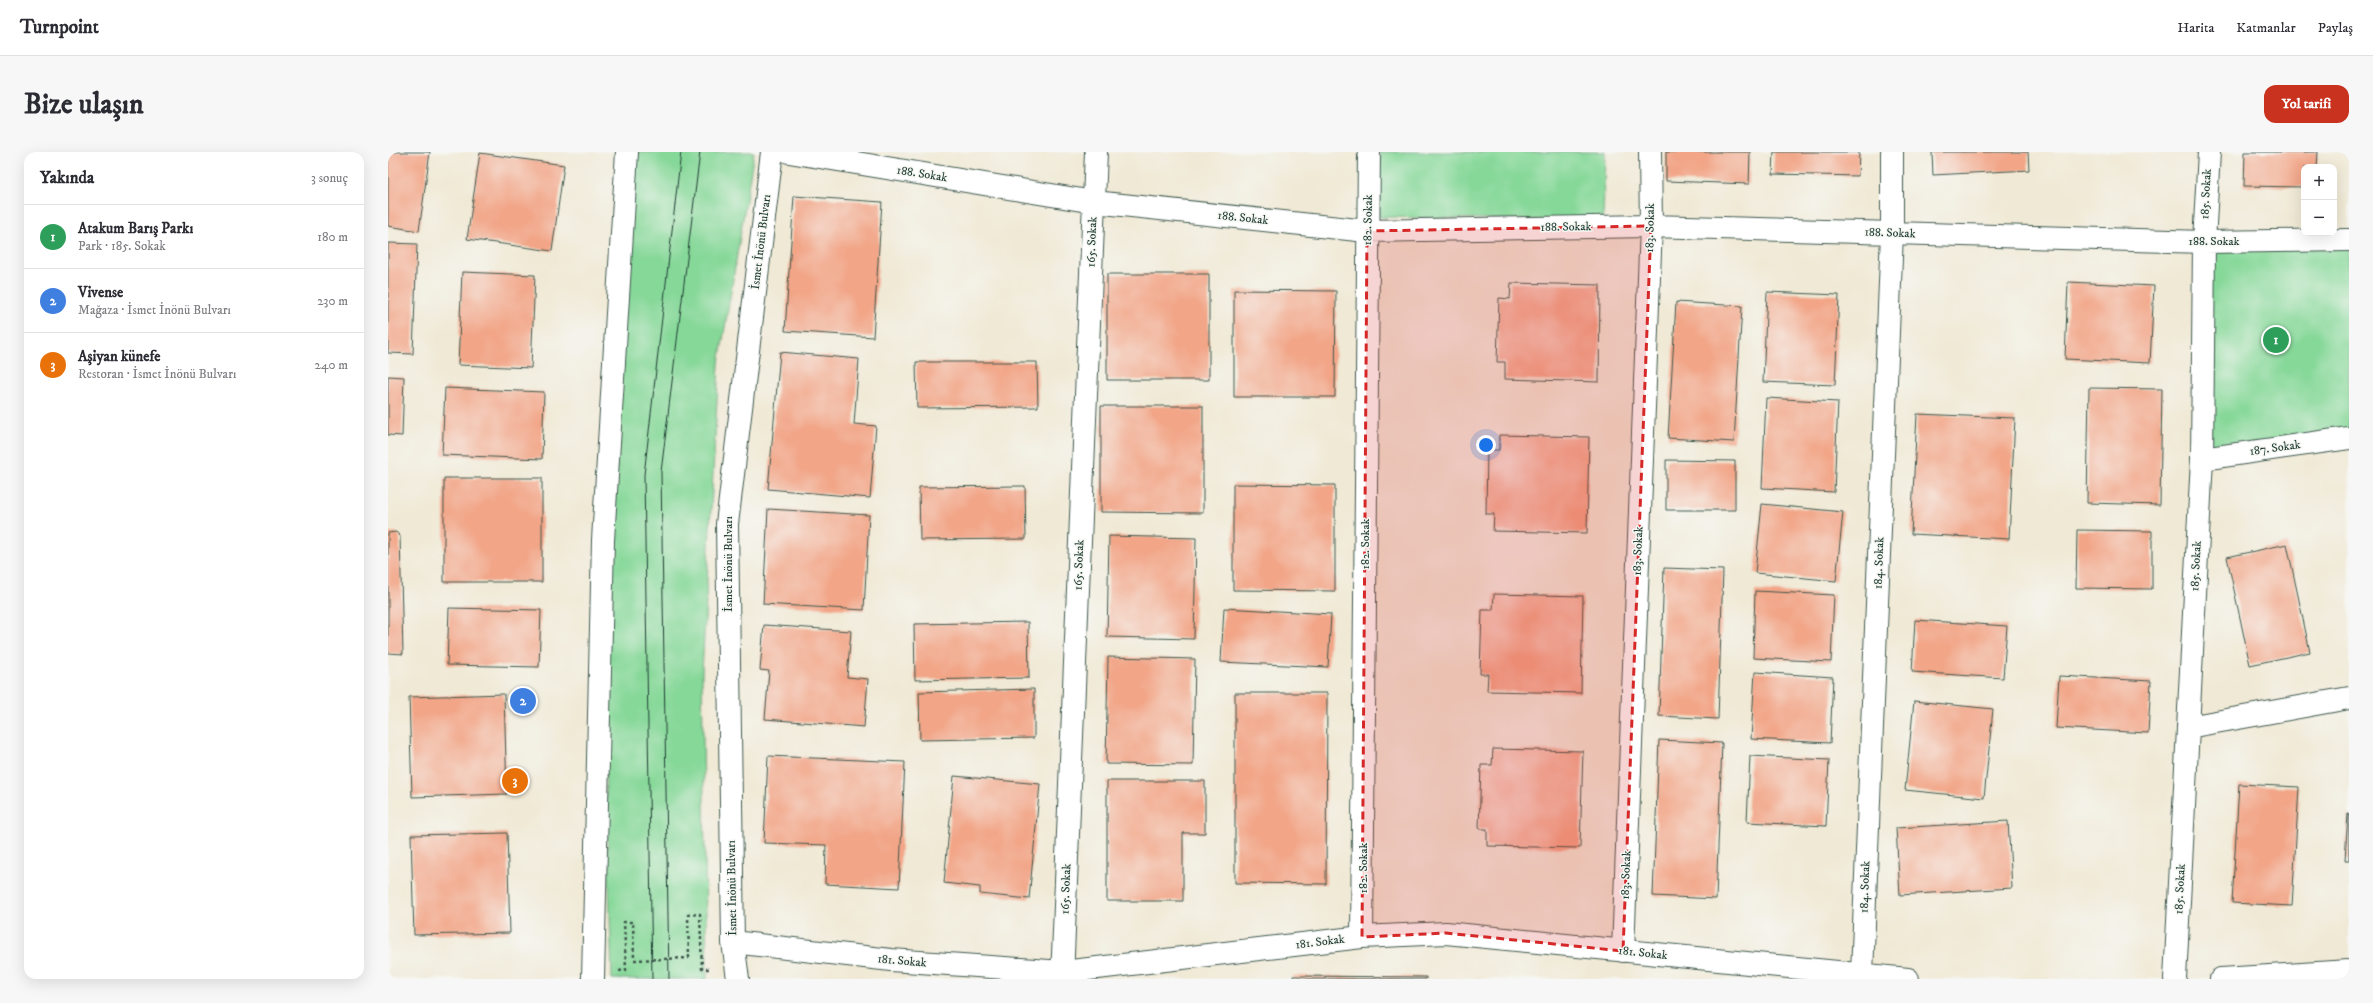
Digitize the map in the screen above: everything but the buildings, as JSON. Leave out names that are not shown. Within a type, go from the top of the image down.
[{"type":"street","points":[[594,979],[603,540],[627,152]]},
{"type":"street","name":"İsmet İnönü Bulvarı","points":[[738,979],[733,942],[726,524],[772,152]]},
{"type":"street","name":"188. Sokak","points":[[789,152],[1094,202],[1367,231],[1651,226],[2204,242],[2349,240]]},
{"type":"street","name":"165. Sokak","points":[[1063,976],[1096,152]]},
{"type":"street","name":"182. Sokak","points":[[1362,937],[1367,231],[1369,152]]},
{"type":"street","name":"183. Sokak","points":[[1623,951],[1651,226],[1650,152]]},
{"type":"street","name":"184. Sokak","points":[[1862,974],[1892,233],[1892,152]]},
{"type":"street","name":"185. Sokak","points":[[2176,979],[2202,459],[2204,242],[2209,152]]},
{"type":"street","name":"187. Sokak","points":[[2202,459],[2349,438]]},
{"type":"street","points":[[2188,728],[2349,698]]},
{"type":"street","name":"181. Sokak","points":[[733,942],[892,960],[1063,976],[1362,937],[1446,933],[1908,979]]},
{"type":"street","points":[[2221,979],[2349,971]]},
{"type":"path","points":[[626,970],[624,922],[633,922],[634,960],[689,958],[688,915],[700,914],[702,969]]},
{"type":"highlighted area","points":[[1651,226],[1623,951],[1446,933],[1362,937],[1367,231]]},
{"type":"green space","points":[[631,152],[754,152],[719,364],[702,673],[707,979],[612,979],[598,555]]},
{"type":"green space","points":[[1380,152],[1605,152],[1603,221],[1379,217]]},
{"type":"green space","points":[[2349,240],[2349,438],[2202,459],[2204,242]]},
{"type":"tram line","points":[[652,979],[644,475],[681,152]]},
{"type":"tram line","points":[[669,979],[661,472],[700,152]]},
{"type":"place","name":"Atakum Barış Parkı","points":[[2276,340]]},
{"type":"place","name":"Vivense","points":[[523,701]]},
{"type":"place","name":"Aşiyan künefe","points":[[515,781]]}]
